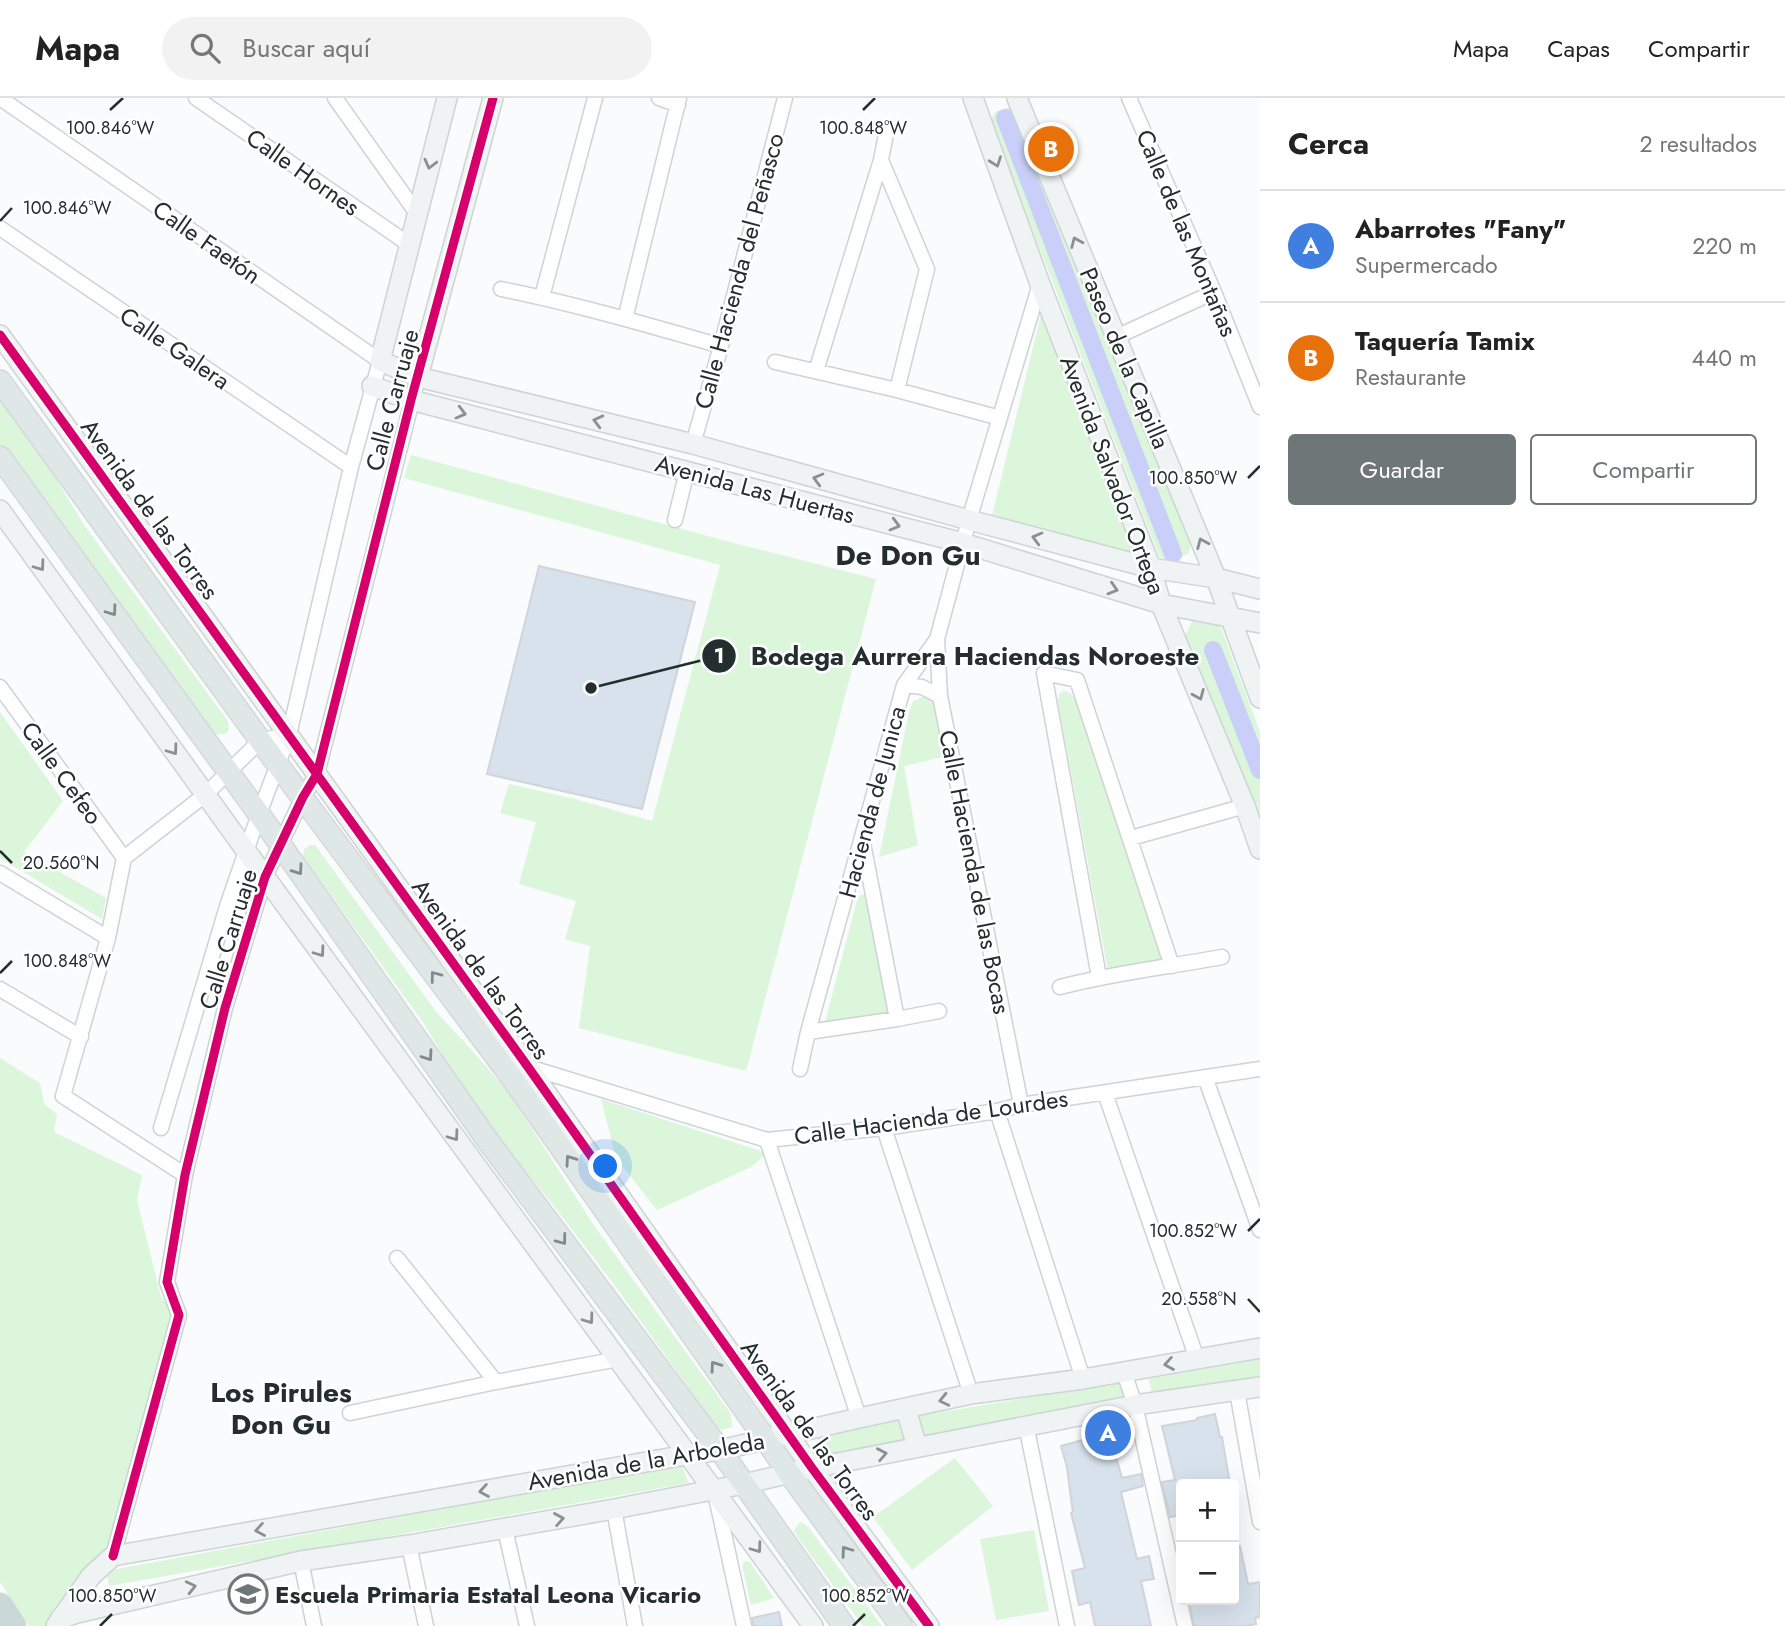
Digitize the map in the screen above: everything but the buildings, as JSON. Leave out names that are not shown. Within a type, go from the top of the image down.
[{"type":"highway","points":[[0,1606],[13,1626]]},
{"type":"main road","name":"Avenida de las Torres","points":[[0,381],[278,765],[514,1082],[789,1473],[901,1626]]},
{"type":"main road","points":[[0,457],[259,814],[488,1141],[720,1450],[844,1626]]},
{"type":"street","name":"Calle Faetón","points":[[0,98],[380,361]]},
{"type":"street","name":"Calle Hornes","points":[[196,98],[410,245]]},
{"type":"street","points":[[335,98],[418,215]]},
{"type":"street","name":"Calle Carruaje","points":[[161,1128],[228,903],[289,735],[351,467],[447,98]]},
{"type":"street","name":"Calle Carruaje","points":[[113,1556],[179,1315],[167,1282],[185,1175],[225,1008],[265,877],[303,797],[317,774],[411,400],[493,98]]},
{"type":"street","points":[[542,298],[595,98]]},
{"type":"street","points":[[625,319],[678,101],[659,98]]},
{"type":"street","name":"Calle Hacienda del Peñasco","points":[[693,444],[785,98]]},
{"type":"street","name":"Paseo de la Capilla","points":[[1017,98],[1216,578],[1260,698]]},
{"type":"street","name":"Calle de las Montañas","points":[[1129,98],[1259,400]]},
{"type":"street","name":"Avenida Salvador Ortega","points":[[976,99],[1040,284],[1151,568],[1161,604],[1245,806],[1260,849]]},
{"type":"street","points":[[816,371],[881,160],[887,129]]},
{"type":"street","points":[[881,160],[927,269],[897,390]]},
{"type":"street","name":"Calle Galera","points":[[0,228],[351,467]]},
{"type":"street","name":"Hacienda de Junica","points":[[800,1069],[904,685],[937,639],[969,520],[1040,284]]},
{"type":"street","points":[[501,289],[721,346]]},
{"type":"street","points":[[1115,337],[1214,292]]},
{"type":"street","name":"Avenida de las Torres","points":[[0,335],[528,1067],[812,1468],[929,1626]]},
{"type":"street","name":"Avenida Las Huertas","points":[[380,361],[418,377],[693,444],[1151,568],[1216,578],[1260,589]]},
{"type":"street","points":[[775,362],[897,390],[1000,418]]},
{"type":"street","name":"Avenida Las Huertas","points":[[372,386],[411,400],[963,543],[1161,604],[1260,623]]},
{"type":"street","points":[[675,520],[687,471]]},
{"type":"street","points":[[0,510],[813,1626]]},
{"type":"street","name":"Calle Hacienda de las Bocas","points":[[937,639],[940,696],[1021,1105]]},
{"type":"street","points":[[1099,977],[1044,673],[1077,680],[1172,966]]},
{"type":"street","points":[[904,685],[922,687],[940,696]]},
{"type":"street","name":"Calle Cefeo","points":[[0,687],[124,858]]},
{"type":"street","points":[[185,1175],[63,1096],[108,938],[124,858],[206,794],[261,740],[289,735]]},
{"type":"street","points":[[1131,838],[1245,806]]},
{"type":"street","points":[[862,838],[897,1019]]},
{"type":"street","points":[[0,873],[108,938]]},
{"type":"street","points":[[1060,987],[1099,977],[1222,957]]},
{"type":"street","points":[[0,989],[81,1037]]},
{"type":"street","points":[[808,1032],[939,1011]]},
{"type":"street","name":"Calle Hacienda de Lourdes","points":[[528,1067],[767,1140],[884,1128],[1260,1069]]},
{"type":"street","points":[[1205,1077],[1260,1230]]},
{"type":"street","points":[[1105,1093],[1196,1359]]},
{"type":"street","points":[[997,1111],[1083,1379]]},
{"type":"street","points":[[884,1128],[971,1394]]},
{"type":"street","points":[[767,1140],[859,1418]]},
{"type":"street","points":[[397,1258],[496,1382]]},
{"type":"street","name":"Avenida de la Arboleda","points":[[70,1618],[91,1576],[113,1556],[720,1450],[971,1394],[1083,1379],[1260,1348]]},
{"type":"street","points":[[350,1413],[618,1359]]},
{"type":"street","points":[[1124,1372],[1135,1405],[1185,1626]]},
{"type":"street","name":"Avenida de la Arboleda","points":[[70,1618],[301,1562],[614,1510],[1026,1425],[1135,1405],[1260,1387]]},
{"type":"street","points":[[1237,1391],[1260,1522]]},
{"type":"street","points":[[906,1409],[917,1447]]},
{"type":"street","points":[[1026,1425],[1067,1626]]},
{"type":"street","points":[[715,1490],[744,1626]]},
{"type":"street","points":[[614,1510],[635,1626]]},
{"type":"street","points":[[505,1529],[527,1626]]},
{"type":"street","points":[[409,1545],[426,1626]]},
{"type":"street","points":[[301,1562],[314,1626]]},
{"type":"green space","points":[[1010,107],[1019,120],[1192,538],[1189,553],[1171,563],[1159,556],[990,121],[995,112]]},
{"type":"green space","points":[[1044,302],[1139,558],[991,520]]},
{"type":"green space","points":[[0,396],[44,459],[84,525],[228,721],[229,730],[225,734],[213,734],[0,451]]},
{"type":"green space","points":[[411,455],[876,579],[746,1071],[579,1028],[590,946],[565,939],[576,901],[519,884],[536,822],[500,813],[509,784],[652,821],[720,565],[404,478]]},
{"type":"green space","points":[[1206,617],[1221,628],[1260,732],[1260,856],[1185,636],[1192,621]]},
{"type":"green space","points":[[1064,691],[1077,699],[1163,961],[1108,971],[1058,702],[1059,694]]},
{"type":"green space","points":[[925,696],[937,703],[947,756],[904,766],[918,845],[879,857],[909,712],[913,701]]},
{"type":"green space","points":[[0,712],[63,801],[24,852],[106,898],[102,919],[0,858]]},
{"type":"green space","points":[[315,845],[437,1013],[509,1093],[595,1227],[731,1414],[732,1427],[722,1430],[717,1427],[616,1287],[490,1129],[425,1025],[303,856],[304,849]]},
{"type":"green space","points":[[869,894],[891,1015],[823,1030],[857,900],[860,895]]},
{"type":"green space","points":[[0,1058],[40,1083],[44,1104],[57,1114],[54,1132],[142,1175],[137,1200],[161,1297],[174,1312],[109,1552],[49,1626],[29,1626],[0,1582]]},
{"type":"green space","points":[[601,1099],[767,1153],[751,1167],[657,1210],[616,1158]]},
{"type":"green space","points":[[1260,1359],[1260,1376],[1152,1395],[1149,1379]]},
{"type":"green space","points":[[1121,1382],[1127,1401],[923,1438],[918,1416]]},
{"type":"green space","points":[[901,1418],[908,1441],[820,1458],[817,1437]]},
{"type":"green space","points":[[955,1458],[993,1506],[912,1570],[873,1517]]},
{"type":"green space","points":[[681,1465],[689,1483],[109,1586],[106,1571]]},
{"type":"green space","points":[[800,1522],[809,1528],[882,1626],[863,1626],[798,1538],[794,1530]]},
{"type":"green space","points":[[1034,1530],[1049,1611],[996,1620],[980,1539]]},
{"type":"green space","points":[[745,1561],[750,1562],[774,1598],[751,1605],[742,1565]]},
{"type":"waterway","points":[[1005,118],[1173,554]]},
{"type":"waterway","points":[[1213,650],[1260,770]]},
{"type":"cycle path","points":[[113,1556],[179,1315],[167,1282],[185,1175],[225,1008],[265,877],[303,797],[317,774],[411,400],[493,98]]},
{"type":"cycle path","points":[[0,335],[528,1067],[812,1468],[929,1626]]},
{"type":"place","name":"Taquería Tamix","points":[[1051,149]]},
{"type":"place","name":"Bodega Aurrera Haciendas Noroeste","points":[[591,688]]},
{"type":"place","name":"Abarrotes \"Fany\"","points":[[1108,1433]]},
{"type":"place","name":"Escuela Primaria Estatal Leona Vicario","points":[[248,1594]]},
{"type":"district","name":"De Don Gu","points":[[908,555]]},
{"type":"district","name":"Los Pirules Don Gu","points":[[281,1408]]}]
